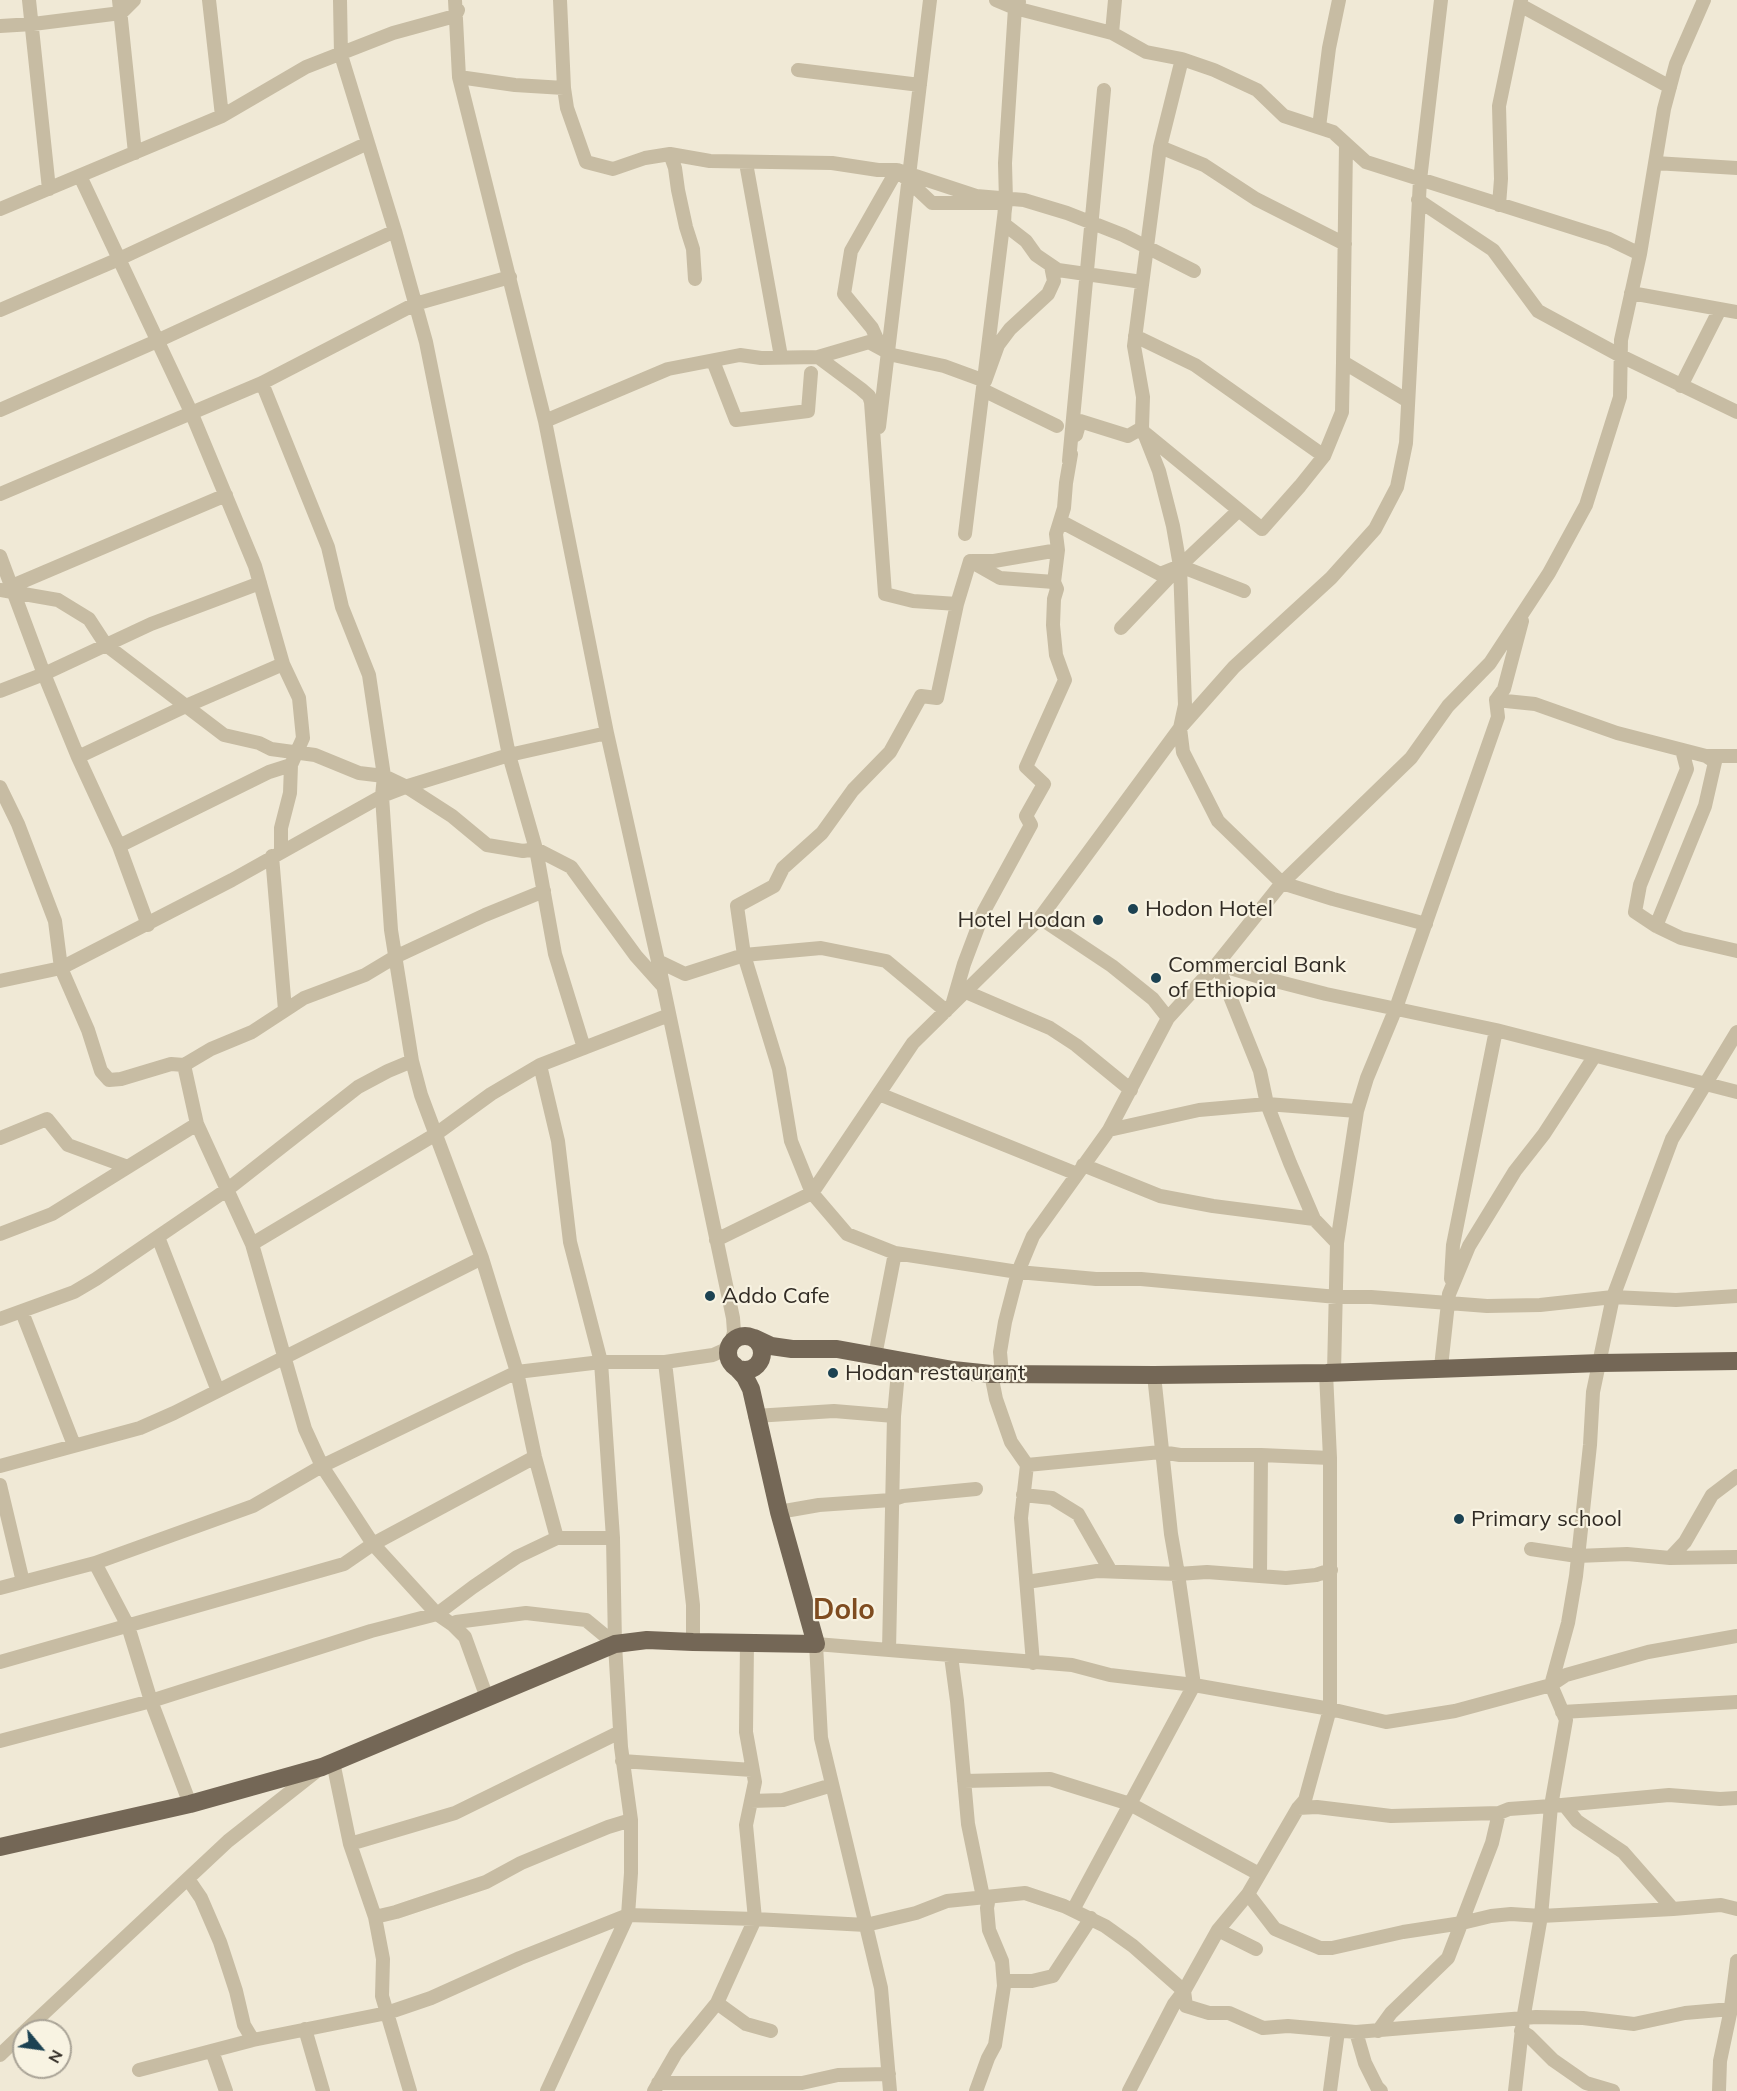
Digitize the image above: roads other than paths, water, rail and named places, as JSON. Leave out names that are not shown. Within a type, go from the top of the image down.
[{"type":"main road","points":[[751,1389],[746,1377],[729,1357],[732,1343],[735,1339],[744,1336],[771,1346],[792,1349],[837,1349],[953,1370],[996,1374],[1154,1375],[1330,1372],[1441,1367],[1737,1361]]},
{"type":"main road","points":[[0,1846],[190,1804],[328,1765],[615,1644],[648,1640],[816,1644],[755,1416],[751,1389],[752,1377],[762,1348],[754,1338]]},
{"type":"main road","points":[[734,1365],[743,1370],[749,1370],[774,1354],[792,1349]]},
{"type":"street","points":[[29,0],[49,189]]},
{"type":"street","points":[[0,26],[33,24],[120,6],[134,0]]},
{"type":"street","points":[[209,0],[222,116]]},
{"type":"street","points":[[340,0],[341,55],[426,342],[509,755],[536,849],[555,954],[584,1048]]},
{"type":"street","points":[[455,0],[459,77],[545,421],[607,733],[658,961],[733,1318],[732,1343],[713,1355]]},
{"type":"street","points":[[0,209],[222,116],[306,68],[393,33],[455,16],[463,0]]},
{"type":"street","points":[[560,0],[567,108],[586,162],[613,169],[645,158],[670,154],[710,161],[832,163],[878,170],[897,170],[976,196],[1024,200],[1067,213],[1123,235],[1194,271]]},
{"type":"street","points":[[875,455],[930,0]]},
{"type":"street","points":[[996,0],[1018,4],[1113,33],[1146,52],[1182,58],[1214,70],[1257,90],[1284,116],[1333,132],[1366,162],[1609,239],[1640,254]]},
{"type":"street","points":[[1113,33],[1115,0]]},
{"type":"street","points":[[1319,127],[1329,48],[1339,0]]},
{"type":"street","points":[[716,1240],[812,1193],[913,1043],[1040,918],[1180,728],[1234,667],[1331,578],[1375,529],[1397,487],[1406,442],[1420,180],[1441,0]]},
{"type":"street","points":[[1033,1663],[1021,1518],[1027,1465],[1011,1442],[996,1398],[996,1374],[1018,1272],[1033,1236],[1110,1130],[1168,1018],[1217,964],[1282,883],[1411,758],[1448,706],[1490,663],[1549,573],[1586,506],[1620,397],[1621,340],[1640,254],[1664,109],[1676,64],[1704,0]]},
{"type":"street","points":[[1499,205],[1501,179],[1499,106],[1520,2],[1670,87]]},
{"type":"street","points":[[1018,4],[1005,163],[1004,224],[1026,241],[1036,255],[1058,270]]},
{"type":"street","points":[[120,6],[135,153]]},
{"type":"street","points":[[1182,58],[1160,147],[1134,346],[1143,397],[1143,430],[1159,471],[1180,566],[1185,705],[1180,728],[1183,752],[1218,821],[1282,883],[1426,924]]},
{"type":"street","points":[[798,70],[920,85]]},
{"type":"street","points":[[459,77],[515,85],[564,88]]},
{"type":"street","points":[[949,1008],[984,911],[1031,825],[1026,816],[1044,784],[1026,767],[1065,680],[1056,655],[1053,625],[1054,598],[1057,589],[1054,582],[1058,550],[1056,534],[1070,461],[1104,90]]},
{"type":"street","points":[[0,310],[119,260],[368,143]]},
{"type":"street","points":[[1143,430],[1262,529],[1324,456],[1342,412],[1346,144]]},
{"type":"street","points":[[1160,147],[1204,165],[1256,200],[1345,244]]},
{"type":"street","points":[[670,154],[693,249],[695,279]]},
{"type":"street","points":[[746,163],[780,351]]},
{"type":"street","points":[[1655,163],[1737,168]]},
{"type":"street","points":[[897,170],[932,203],[1005,203]]},
{"type":"street","points":[[881,348],[872,328],[844,294],[851,251],[897,170]]},
{"type":"street","points":[[80,176],[191,412],[226,495],[255,566],[283,664],[299,698],[303,738],[294,759],[290,793],[276,854],[285,1010]]},
{"type":"street","points":[[1419,200],[1493,250],[1538,311],[1621,356],[1737,412]]},
{"type":"street","points":[[965,534],[1005,203]]},
{"type":"street","points":[[0,410],[158,341],[395,231]]},
{"type":"street","points":[[545,421],[668,369],[740,355],[761,358],[818,357],[869,342],[893,355],[944,366],[985,381],[999,345],[1010,329],[1048,294],[1054,281],[1052,266],[1058,270],[1142,282]]},
{"type":"street","points":[[0,495],[262,383],[415,304],[510,278]]},
{"type":"street","points":[[1631,293],[1737,312]]},
{"type":"street","points":[[1681,386],[1720,309]]},
{"type":"street","points":[[1136,336],[1195,365],[1324,456]]},
{"type":"street","points":[[818,357],[869,396],[873,421],[885,594],[913,601],[957,604]]},
{"type":"street","points":[[712,361],[736,420],[808,411],[811,373]]},
{"type":"street","points":[[1343,362],[1408,401]]},
{"type":"street","points":[[262,383],[328,547],[342,606],[369,675],[384,776],[382,796],[391,930],[412,1061],[421,1095],[482,1258],[517,1372],[535,1457],[557,1538]]},
{"type":"street","points":[[982,390],[1057,426]]},
{"type":"street","points":[[1070,461],[1080,421],[1128,436],[1143,430]]},
{"type":"street","points":[[9,590],[226,495]]},
{"type":"street","points":[[1121,628],[1180,566],[1239,510]]},
{"type":"street","points":[[1060,521],[1160,574],[1180,566],[1244,591]]},
{"type":"street","points":[[970,561],[994,561],[1058,550]]},
{"type":"street","points":[[0,556],[9,590],[78,757],[119,846],[148,925]]},
{"type":"street","points":[[970,561],[957,604],[937,698],[921,696],[890,752],[854,790],[822,833],[783,868],[774,886],[737,906],[744,954],[779,1069],[791,1141],[812,1193],[848,1234],[895,1253],[1018,1272],[1096,1279],[1141,1279],[1336,1297],[1449,1298],[1487,1306],[1540,1305],[1613,1297],[1676,1300],[1737,1296]]},
{"type":"street","points":[[970,561],[1000,578],[1054,582]]},
{"type":"street","points":[[0,691],[44,674],[151,624],[260,583]]},
{"type":"street","points":[[9,590],[58,600],[89,620],[106,645],[224,735],[260,742],[294,759]]},
{"type":"street","points":[[1129,2091],[1174,2004],[1184,1991],[1218,1930],[1248,1894],[1298,1808],[1305,1800],[1330,1709],[1330,1372],[1336,1297],[1336,1243],[1357,1111],[1367,1078],[1396,1008],[1498,717],[1496,700],[1504,689],[1524,610]]},
{"type":"street","points":[[78,757],[186,706],[283,664]]},
{"type":"street","points":[[1496,700],[1535,704],[1617,733],[1706,756],[1737,756]]},
{"type":"street","points":[[0,981],[62,968],[232,880],[382,796],[509,755],[607,733]]},
{"type":"street","points":[[1682,750],[1687,769],[1640,885],[1635,912],[1656,926],[1681,938],[1737,951]]},
{"type":"street","points":[[119,846],[294,759],[315,754],[359,773],[384,776],[407,787],[452,816],[487,845],[523,851],[536,849],[571,867],[636,956],[663,987]]},
{"type":"street","points":[[1656,926],[1705,806],[1715,762],[1706,756]]},
{"type":"street","points":[[0,787],[18,824],[55,921],[62,968],[88,1030],[101,1071],[109,1080],[121,1079],[171,1064],[184,1065],[211,1049],[252,1032],[304,998],[365,975],[395,957],[485,915],[544,891]]},
{"type":"street","points":[[1040,918],[1112,966],[1153,999],[1168,1018]]},
{"type":"street","points":[[658,961],[685,974],[744,954],[821,948],[886,961],[949,1008]]},
{"type":"street","points":[[1217,964],[1326,994],[1496,1030],[1737,1092]]},
{"type":"street","points":[[1217,964],[1260,1071],[1267,1104],[1314,1219],[1336,1243]]},
{"type":"street","points":[[966,992],[1050,1028],[1076,1045],[1131,1090]]},
{"type":"street","points":[[252,1244],[436,1134],[491,1094],[540,1065],[669,1015]]},
{"type":"street","points":[[1441,1367],[1453,1245],[1496,1030]]},
{"type":"street","points":[[1515,2091],[1522,2026],[1558,1806],[1566,1720],[1551,1685],[1568,1623],[1590,1445],[1593,1392],[1613,1297],[1668,1148],[1705,1082],[1737,1032]]},
{"type":"street","points":[[1449,1298],[1469,1246],[1515,1172],[1544,1134],[1594,1057]]},
{"type":"street","points":[[0,1319],[74,1292],[96,1279],[228,1189],[358,1087],[412,1061]]},
{"type":"street","points":[[184,1065],[197,1124],[252,1244],[305,1429],[322,1466],[374,1545],[437,1614],[465,1637],[487,1698]]},
{"type":"street","points":[[540,1065],[558,1142],[570,1242],[601,1362],[613,1538],[615,1644],[620,1732],[631,1820],[628,1915],[547,2091]]},
{"type":"street","points":[[879,1094],[1080,1169],[1160,1196],[1213,1206],[1314,1219]]},
{"type":"street","points":[[1110,1130],[1199,1110],[1267,1104],[1357,1111]]},
{"type":"street","points":[[0,1138],[47,1119],[68,1145],[128,1167]]},
{"type":"street","points":[[0,1233],[52,1214],[197,1124]]},
{"type":"street","points":[[158,1237],[218,1391]]},
{"type":"street","points":[[876,1356],[895,1253]]},
{"type":"street","points":[[0,1466],[140,1428],[284,1360],[482,1258]]},
{"type":"street","points":[[22,1312],[74,1445]]},
{"type":"street","points":[[733,1318],[742,1330],[754,1338]]},
{"type":"street","points":[[0,1588],[95,1563],[253,1506],[322,1466],[517,1372],[601,1362],[665,1362],[713,1355],[722,1356],[734,1365]]},
{"type":"street","points":[[889,1650],[891,1500],[899,1360]]},
{"type":"street","points":[[665,1362],[693,1605],[693,1642]]},
{"type":"street","points":[[1073,1910],[1194,1685],[1171,1534],[1154,1375]]},
{"type":"street","points":[[755,1416],[834,1411],[894,1416]]},
{"type":"street","points":[[1027,1465],[1161,1452],[1180,1455],[1330,1458]]},
{"type":"street","points":[[1260,1575],[1262,1455]]},
{"type":"street","points":[[0,1662],[344,1564],[374,1545],[535,1457]]},
{"type":"street","points":[[1670,1558],[1685,1542],[1712,1495],[1737,1476]]},
{"type":"street","points":[[0,1485],[23,1582]]},
{"type":"street","points":[[779,1512],[976,1489]]},
{"type":"street","points":[[1023,1496],[1052,1498],[1078,1514],[1110,1570]]},
{"type":"street","points":[[0,1742],[151,1701],[371,1631],[437,1614],[517,1557],[557,1538],[613,1538]]},
{"type":"street","points":[[1531,1549],[1577,1556],[1627,1554],[1670,1558],[1737,1557]]},
{"type":"street","points":[[95,1563],[128,1626],[151,1701],[190,1804]]},
{"type":"street","points":[[1027,1582],[1110,1570],[1178,1574],[1207,1572],[1287,1578],[1316,1575],[1331,1570]]},
{"type":"street","points":[[453,1625],[456,1622],[526,1613],[586,1620],[615,1644]]},
{"type":"street","points":[[890,2091],[880,1988],[821,1738],[816,1644],[1072,1665],[1110,1675],[1194,1685],[1330,1709],[1386,1722],[1455,1711],[1551,1685],[1566,1675],[1648,1652],[1737,1635]]},
{"type":"street","points":[[656,2087],[676,2053],[717,2003],[755,1919],[746,1825],[755,1782],[746,1732],[747,1642]]},
{"type":"street","points":[[951,1656],[968,1824],[986,1897],[989,1930],[1002,1961],[1004,1981],[995,2045],[976,2091]]},
{"type":"street","points":[[1562,1712],[1737,1702]]},
{"type":"street","points":[[350,1844],[455,1813],[620,1732]]},
{"type":"street","points":[[622,1761],[752,1770]]},
{"type":"street","points":[[39,2019],[228,1841],[328,1765],[350,1844],[375,1917],[383,1959],[382,1996],[410,2091]]},
{"type":"street","points":[[964,1781],[1050,1779],[1130,1804],[1259,1874]]},
{"type":"street","points":[[751,1801],[783,1800],[832,1785]]},
{"type":"street","points":[[1298,1808],[1317,1807],[1391,1816],[1499,1813],[1509,1809],[1669,1795],[1737,1798]]},
{"type":"street","points":[[1558,1806],[1623,1852],[1673,1909]]},
{"type":"street","points":[[1378,2031],[1391,2013],[1448,1958],[1492,1843],[1499,1813]]},
{"type":"street","points":[[375,1917],[486,1882],[521,1863],[608,1827],[631,1820]]},
{"type":"street","points":[[188,1879],[201,1898],[220,1942],[244,2025],[253,2040]]},
{"type":"street","points":[[140,2070],[253,2040],[387,2013],[431,1998],[520,1958],[628,1915],[866,1925],[916,1913],[947,1901],[1025,1893],[1073,1910],[1105,1926],[1133,1946],[1184,1991],[1186,2006],[1209,2013],[1229,2013],[1263,2028],[1288,2026],[1356,2032],[1522,2026],[1536,2017],[1583,2018],[1634,2024],[1735,2005]]},
{"type":"street","points":[[1248,1894],[1275,1929],[1320,1948],[1332,1948],[1403,1932],[1510,1914],[1541,1916],[1721,1905],[1737,1909]]},
{"type":"street","points":[[1004,1981],[1032,1981],[1053,1976],[1090,1918]]},
{"type":"street","points":[[1218,1930],[1256,1949]]},
{"type":"street","points":[[1719,2091],[1720,2061],[1735,2005],[1737,1961]]},
{"type":"street","points":[[717,2003],[746,2024],[771,2031]]},
{"type":"street","points":[[1522,2026],[1553,2060],[1586,2083],[1613,2091]]},
{"type":"street","points":[[304,2029],[323,2091]]},
{"type":"street","points":[[1330,2091],[1338,2031]]},
{"type":"street","points":[[1356,2032],[1365,2063],[1381,2091]]},
{"type":"street","points":[[0,2055],[12,2044]]},
{"type":"street","points":[[212,2051],[226,2091]]},
{"type":"street","points":[[656,2087],[801,2087],[838,2075],[889,2074]]},
{"type":"place","name":"Hodon Hotel","points":[[1133,909]]},
{"type":"place","name":"Hotel Hodan","points":[[1098,920]]},
{"type":"place","name":"Commercial Bank of Ethiopia","points":[[1156,978]]},
{"type":"place","name":"Addo Cafe","points":[[710,1296]]},
{"type":"place","name":"Hodan restaurant","points":[[833,1373]]},
{"type":"place","name":"Primary school","points":[[1459,1519]]},
{"type":"district","name":"Dolo","points":[[844,1611]]}]
